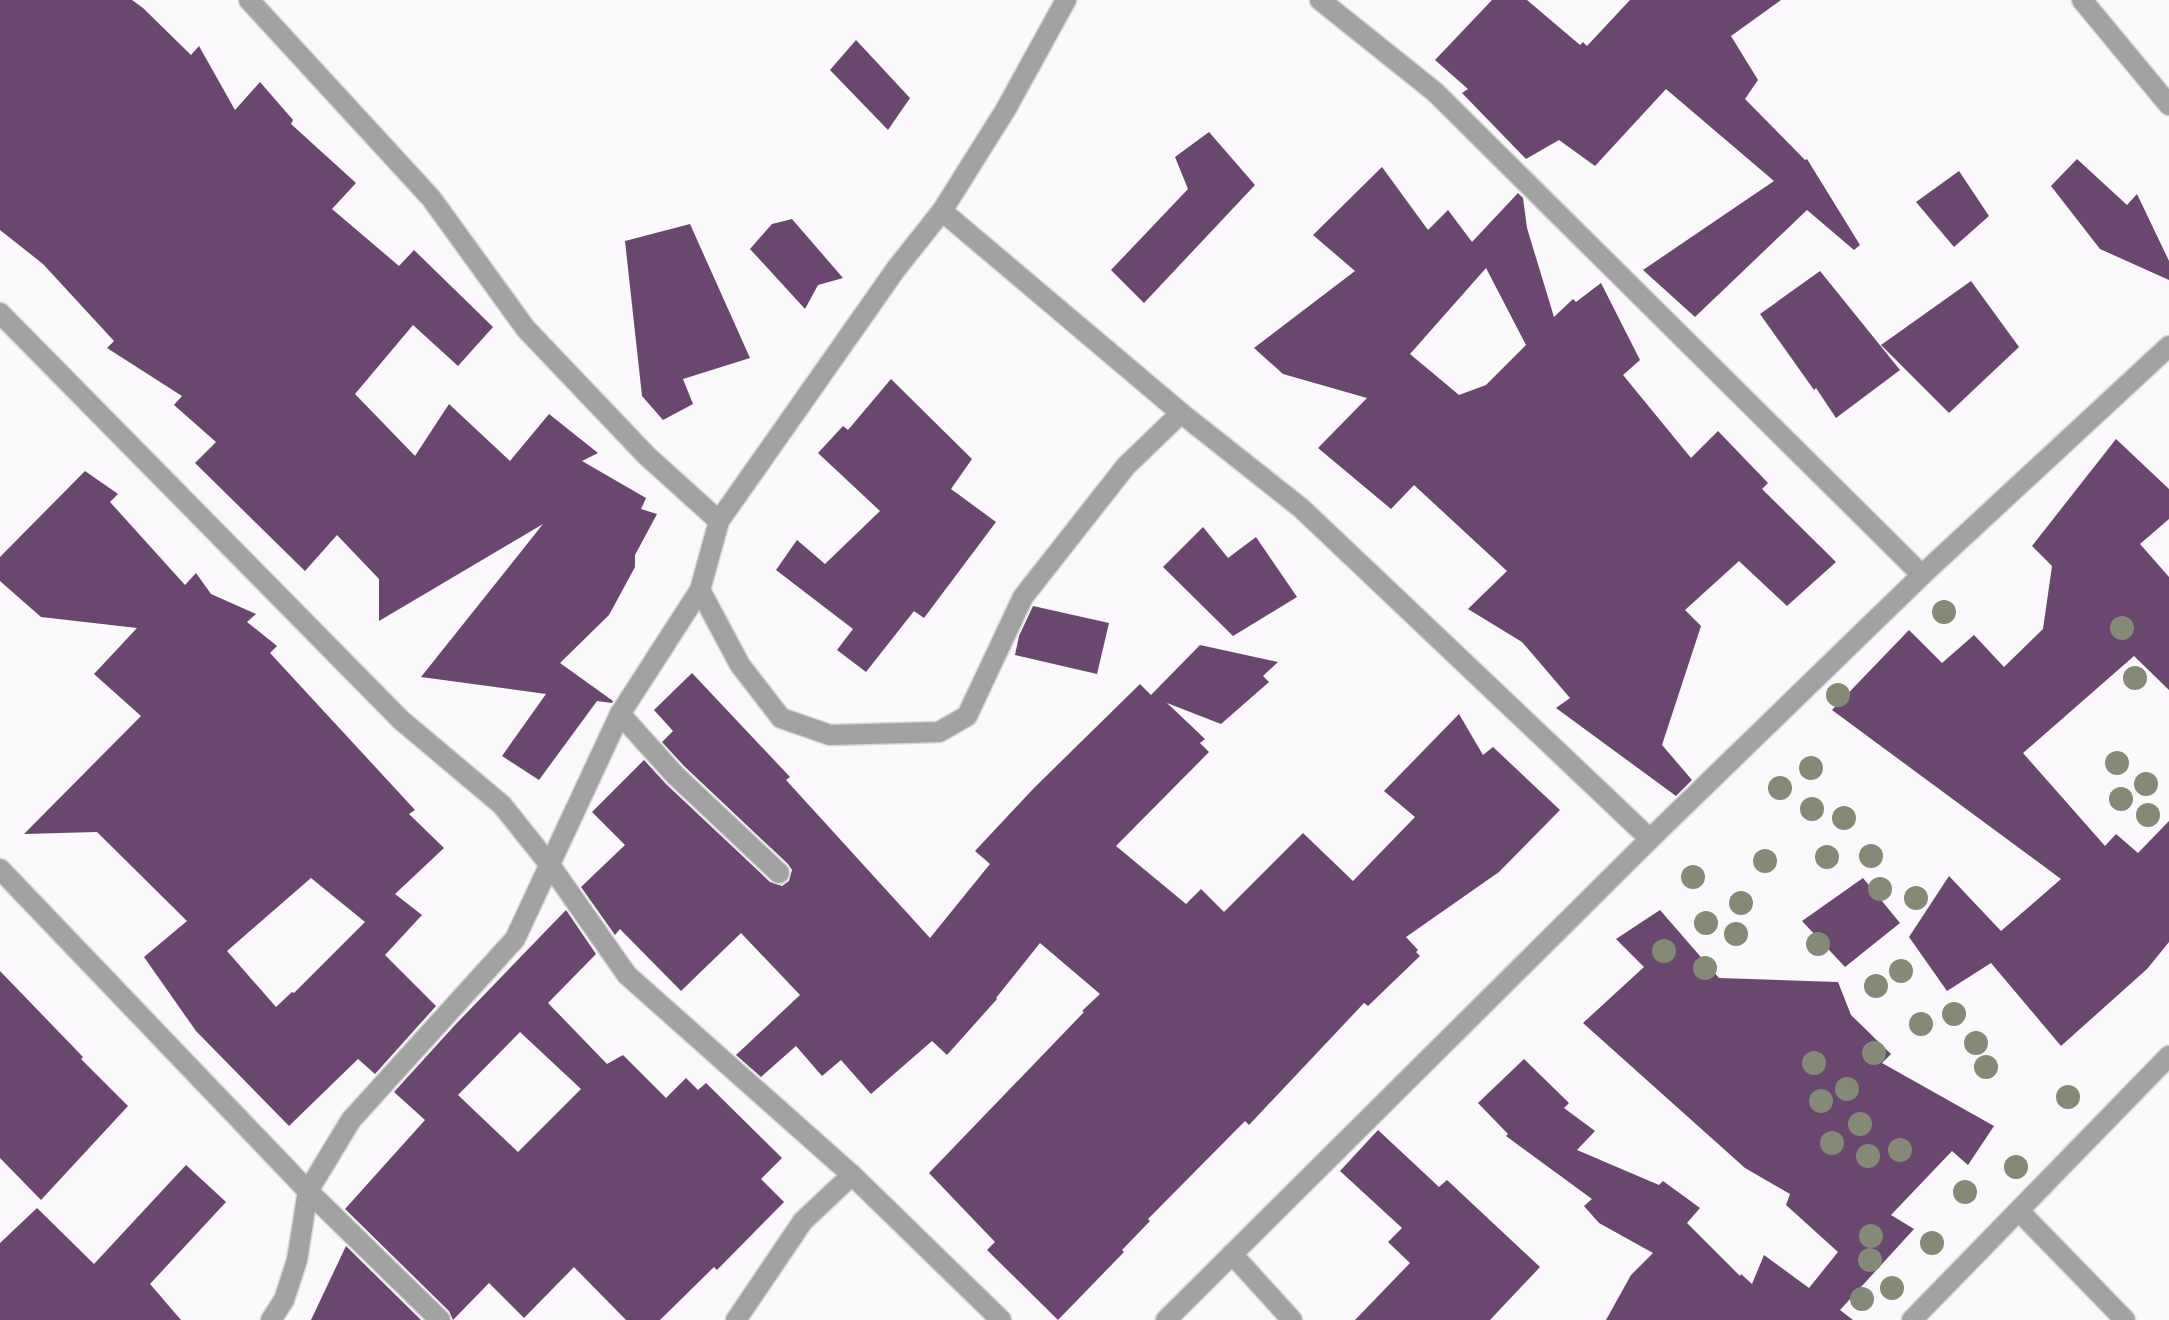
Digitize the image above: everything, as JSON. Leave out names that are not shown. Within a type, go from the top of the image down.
[{"type":"street","points":[[249,0],[431,198],[526,329],[647,456],[719,521]]},
{"type":"street","points":[[271,1320],[284,1300],[297,1260],[308,1191],[351,1120],[515,939],[620,714],[700,590],[719,521],[896,269],[942,211],[1006,109],[1066,0]]},
{"type":"street","points":[[1320,0],[1435,92],[1922,575]]},
{"type":"street","points":[[2082,0],[2169,105]]},
{"type":"street","points":[[942,211],[1181,413],[1301,508],[1650,839]]},
{"type":"street","points":[[0,313],[401,720],[502,805],[550,865],[627,975],[852,1175],[1001,1320]]},
{"type":"street","points":[[1166,1320],[1650,839],[1922,575],[2169,346]]},
{"type":"street","points":[[700,590],[740,665],[781,718],[830,735],[939,732],[967,716],[1023,597],[1126,466],[1181,413]]},
{"type":"street","points":[[620,714],[675,775],[779,873]]},
{"type":"street","points":[[0,869],[308,1191],[440,1320]]},
{"type":"street","points":[[1912,1320],[2169,1056]]},
{"type":"street","points":[[736,1320],[803,1221],[852,1175]]},
{"type":"street","points":[[2019,1211],[2125,1320]]},
{"type":"street","points":[[1232,1254],[1292,1320]]},
{"type":"building","points":[[0,0],[132,0],[191,55],[199,46],[235,110],[260,82],[293,120],[291,124],[356,183],[332,209],[399,266],[414,250],[493,327],[458,366],[413,325],[355,394],[415,456],[449,404],[510,461],[549,414],[598,453],[582,461],[646,498],[641,509],[657,514],[635,555],[635,567],[609,615],[560,663],[613,701],[597,701],[539,780],[502,756],[546,694],[421,677],[543,524],[379,621],[379,579],[337,535],[305,571],[195,463],[216,442],[174,405],[182,396],[107,348],[114,341],[43,264],[0,230]]},
{"type":"building","points":[[1492,0],[1527,0],[1580,45],[1583,42],[1587,46],[1630,0],[1781,0],[1731,36],[1758,80],[1745,99],[1807,159],[1860,245],[1854,250],[1807,210],[1695,317],[1643,270],[1774,181],[1666,89],[1595,166],[1559,140],[1526,159],[1462,93],[1468,89],[1435,60]]},
{"type":"building","points":[[856,40],[910,98],[888,130],[830,70]]},
{"type":"building","points":[[1209,132],[1255,185],[1144,303],[1111,270],[1188,189],[1175,157]]},
{"type":"building","points":[[2077,159],[2127,205],[2137,194],[2169,261],[2169,280],[2100,249],[2051,186]]},
{"type":"building","points":[[1382,167],[1428,230],[1448,210],[1472,242],[1518,193],[1523,198],[1527,228],[1554,317],[1573,299],[1576,302],[1601,283],[1640,360],[1623,375],[1691,458],[1718,431],[1768,483],[1762,489],[1836,562],[1787,606],[1739,561],[1685,610],[1701,626],[1662,745],[1692,780],[1676,796],[1556,708],[1570,698],[1522,642],[1468,609],[1507,571],[1414,485],[1391,509],[1318,448],[1367,398],[1283,374],[1254,348],[1355,271],[1313,235]],"holes":[[[1486,268],[1526,345],[1486,385],[1459,395],[1410,354]]]},
{"type":"building","points":[[1959,171],[1989,216],[1954,247],[1916,202]]},
{"type":"building","points":[[792,219],[843,278],[818,285],[805,309],[750,249],[772,224]]},
{"type":"building","points":[[690,224],[750,358],[683,379],[693,404],[663,420],[642,396],[625,241]]},
{"type":"building","points":[[1820,271],[1900,370],[1836,418],[1760,314]]},
{"type":"building","points":[[1971,281],[2019,347],[1949,413],[1881,345]]},
{"type":"building","points":[[891,379],[972,459],[951,489],[996,522],[924,618],[914,611],[866,672],[837,650],[853,629],[776,570],[797,540],[825,564],[880,511],[818,453],[843,426],[848,430]]},
{"type":"building","points":[[2116,439],[2169,489],[2169,519],[2140,544],[2169,577],[2169,690],[2134,656],[2023,753],[2105,846],[2116,834],[2138,853],[2169,821],[2169,942],[2147,969],[2061,1046],[1991,963],[1947,991],[1909,937],[1949,876],[2001,931],[2061,879],[1832,710],[1909,630],[1942,663],[1974,635],[2004,667],[2043,629],[2052,566],[2032,546]]},
{"type":"building","points":[[85,471],[118,494],[110,502],[185,585],[196,573],[211,594],[256,614],[247,622],[277,646],[270,653],[415,810],[409,814],[444,848],[395,894],[422,915],[385,955],[436,1006],[375,1074],[358,1059],[289,1126],[196,1031],[144,957],[187,921],[97,832],[24,834],[141,716],[94,674],[137,628],[41,617],[0,581],[0,557]],"holes":[[[311,878],[365,922],[276,1007],[227,951]]]},
{"type":"building","points":[[1203,527],[1228,558],[1256,537],[1297,597],[1233,636],[1163,567]]},
{"type":"building","points":[[1033,606],[1109,623],[1097,674],[1015,655],[1019,636]]},
{"type":"building","points":[[1200,645],[1278,662],[1263,676],[1269,682],[1221,724],[1167,703],[1205,739],[1200,743],[1209,752],[1116,846],[1186,904],[1201,889],[1224,912],[1303,833],[1353,881],[1415,817],[1384,791],[1459,714],[1483,755],[1493,747],[1560,810],[1499,872],[1406,937],[1420,956],[1368,1006],[1364,1003],[1249,1125],[1245,1121],[1148,1219],[1150,1221],[1122,1250],[1124,1252],[1058,1320],[987,1250],[995,1242],[929,1173],[1100,994],[1040,943],[997,999],[947,1055],[932,1041],[871,1094],[841,1060],[822,1076],[796,1046],[761,1077],[736,1055],[800,995],[741,933],[681,991],[620,929],[615,935],[581,887],[625,845],[592,812],[644,760],[770,882],[782,886],[789,881],[792,870],[788,864],[662,742],[673,731],[654,710],[692,673],[790,777],[786,780],[930,938],[990,864],[975,851],[1140,684],[1151,695]]},
{"type":"building","points":[[1863,878],[1900,923],[1845,967],[1802,921]]},
{"type":"building","points":[[566,910],[596,954],[548,1003],[607,1064],[623,1055],[666,1098],[686,1078],[698,1090],[706,1083],[782,1158],[761,1179],[784,1202],[717,1270],[714,1267],[660,1320],[626,1320],[574,1267],[524,1318],[489,1283],[453,1320],[449,1311],[345,1209],[425,1120],[394,1092]],"holes":[[[520,1032],[581,1089],[518,1152],[458,1095]]]},
{"type":"building","points":[[1660,910],[1719,978],[1838,982],[1851,1015],[1891,1054],[1882,1063],[1994,1126],[1968,1165],[1952,1151],[1891,1215],[1914,1229],[1840,1310],[1853,1320],[1606,1320],[1631,1275],[1653,1253],[1599,1223],[1584,1206],[1592,1199],[1506,1136],[1508,1134],[1478,1103],[1524,1059],[1569,1103],[1564,1108],[1595,1131],[1577,1150],[1659,1185],[1663,1181],[1700,1208],[1687,1223],[1752,1284],[1764,1255],[1809,1288],[1838,1252],[1786,1205],[1790,1194],[1745,1168],[1583,1023],[1644,967],[1616,939]]},
{"type":"building","points":[[0,971],[128,1106],[41,1200],[0,1158]]},
{"type":"building","points":[[1378,1130],[1439,1187],[1447,1180],[1540,1267],[1490,1320],[1355,1320],[1410,1263],[1388,1242],[1402,1228],[1340,1171]]},
{"type":"building","points":[[186,1165],[226,1202],[150,1284],[181,1320],[0,1320],[0,1243],[37,1208],[94,1264]]},
{"type":"building","points":[[346,1246],[421,1320],[311,1320]]}]
